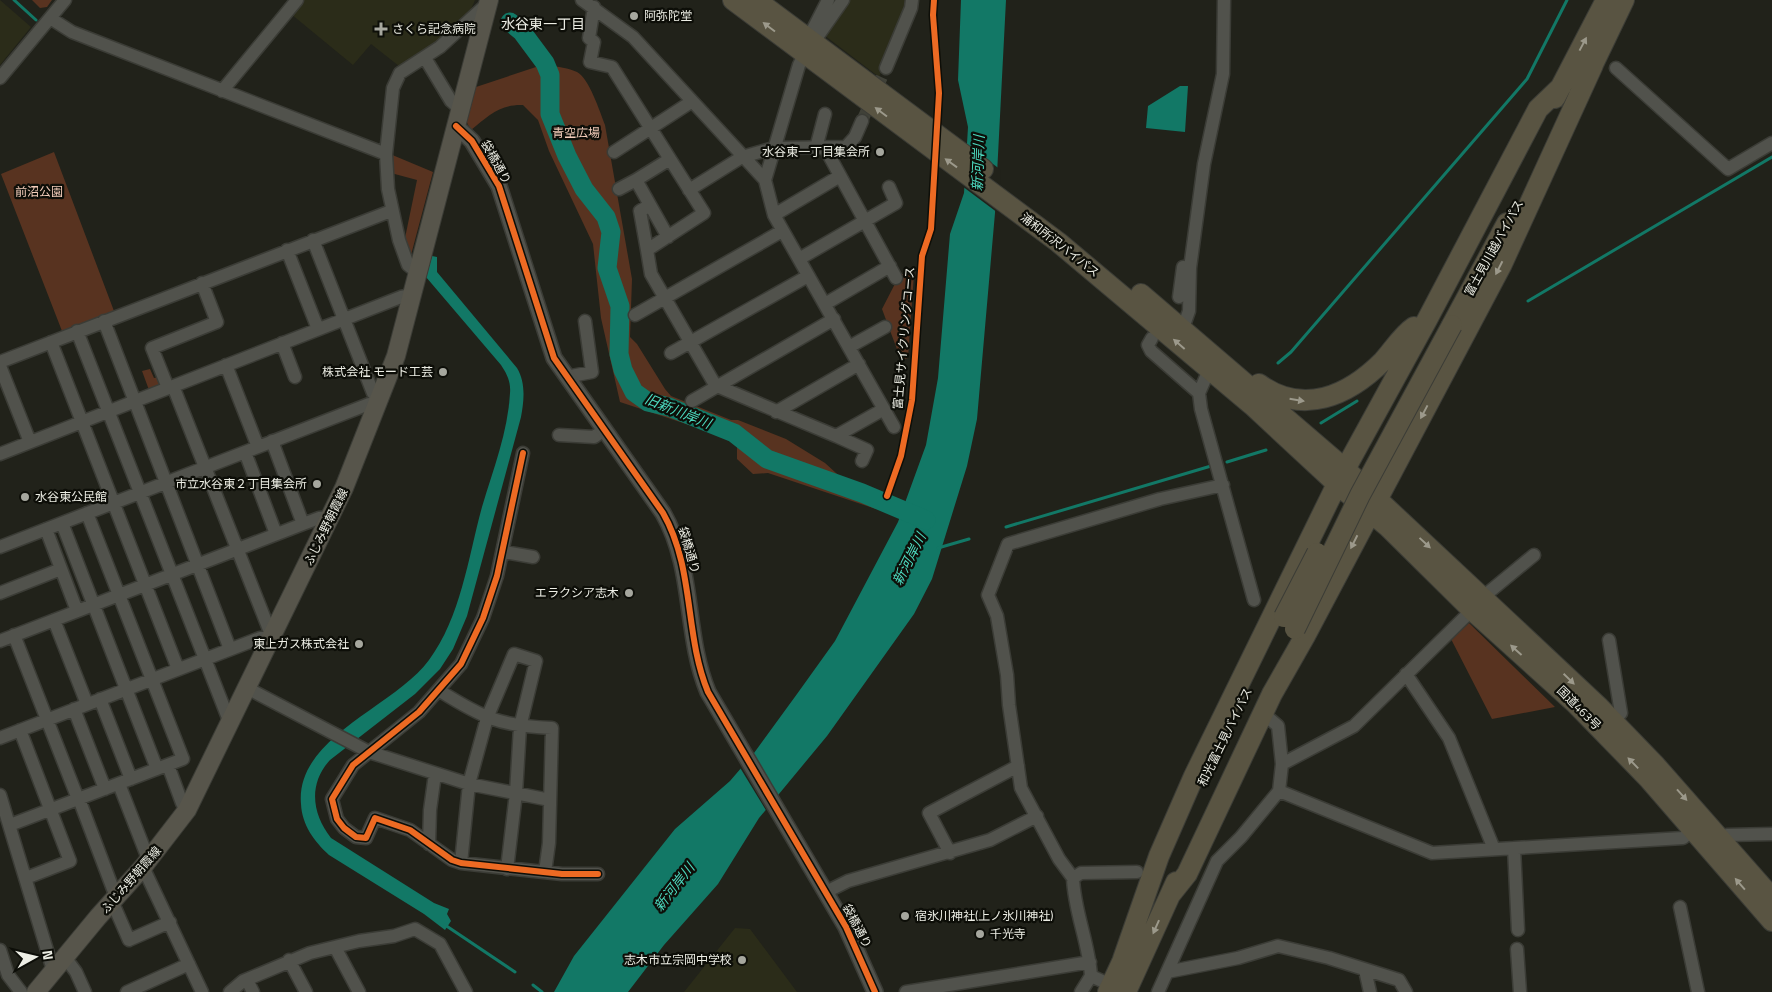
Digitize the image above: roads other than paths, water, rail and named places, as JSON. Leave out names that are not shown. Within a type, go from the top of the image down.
[{"type":"highway","name":"浦和所沢バイパス","points":[[733,0],[809,45],[920,132],[1183,328],[1216,366]]},
{"type":"highway","name":"浦和所沢バイパス","points":[[756,0],[775,6],[809,45]]},
{"type":"highway","name":"富士見川越バイパス","points":[[1356,491],[1439,322],[1606,0]]},
{"type":"highway","name":"富士見川越バイパス","points":[[1439,322],[1593,65],[1624,0]]},
{"type":"highway","points":[[1123,959],[1158,856],[1194,776],[1356,491],[1502,264],[1593,65]]},
{"type":"highway","name":"浦和所沢バイパス","points":[[1019,204],[1098,275],[1216,366],[1356,491]]},
{"type":"highway","points":[[1216,366],[1242,371],[1275,395],[1304,401],[1328,398],[1366,375],[1381,363],[1411,328],[1439,322]]},
{"type":"highway","points":[[1171,894],[1187,874],[1263,714],[1356,491],[1439,322]]},
{"type":"highway","name":"国道463号","points":[[1356,491],[1478,603],[1613,722],[1722,840],[1772,898]]},
{"type":"highway","name":"和光富士見バイパス","points":[[1115,990],[1123,959],[1204,779],[1290,623],[1356,491]]},
{"type":"highway","name":"国道463号","points":[[1478,603],[1693,829],[1772,921]]},
{"type":"highway","name":"和光富士見バイパス","points":[[1115,990],[1171,894],[1290,623]]},
{"type":"main road","name":"ふじみ野朝霞線","points":[[36,992],[64,956],[146,864],[187,810],[330,517],[380,402],[396,356],[488,2]]},
{"type":"street","points":[[0,78],[65,0]]},
{"type":"street","points":[[222,91],[297,0]]},
{"type":"street","points":[[828,0],[799,65],[765,180],[774,215],[894,427]]},
{"type":"street","points":[[809,45],[843,0]]},
{"type":"street","points":[[886,68],[911,8],[912,0]]},
{"type":"street","points":[[1183,328],[1189,311],[1190,268],[1198,209],[1223,74],[1224,0]]},
{"type":"street","points":[[418,273],[408,265],[391,211],[386,154],[395,79],[400,73],[440,47],[488,2]]},
{"type":"street","points":[[591,3],[633,37],[765,180]]},
{"type":"street","points":[[591,3],[589,38],[594,42],[590,62],[612,67],[704,213],[647,250]]},
{"type":"street","points":[[46,24],[72,32],[386,154]]},
{"type":"street","points":[[425,58],[451,101],[458,118]]},
{"type":"street","points":[[1616,68],[1728,169],[1772,143]]},
{"type":"street","points":[[614,152],[691,102]]},
{"type":"street","points":[[825,114],[820,148],[840,176],[896,278]]},
{"type":"street","name":"袋橋通り","points":[[458,118],[499,186],[548,343],[566,377],[664,513],[673,531],[684,567],[695,654],[701,674],[730,732],[850,934],[875,992]]},
{"type":"street","points":[[689,190],[742,157],[774,148],[846,147],[851,144],[862,121]]},
{"type":"street","points":[[619,189],[670,160]]},
{"type":"street","points":[[774,215],[840,176]]},
{"type":"street","points":[[636,180],[668,236]]},
{"type":"street","points":[[799,259],[896,203],[889,187]]},
{"type":"street","points":[[650,205],[640,211],[651,274],[716,386],[867,450],[862,461]]},
{"type":"street","points":[[1179,297],[1190,224],[1198,209]]},
{"type":"street","points":[[0,362],[391,211]]},
{"type":"street","points":[[635,315],[782,230]]},
{"type":"street","points":[[0,547],[272,441],[369,404],[380,402],[373,393],[313,240]]},
{"type":"street","points":[[287,250],[318,329]]},
{"type":"street","points":[[825,304],[890,266]]},
{"type":"street","points":[[671,353],[808,276]]},
{"type":"street","points":[[0,738],[230,649],[260,638],[272,637],[171,387],[152,348],[217,322],[202,284]]},
{"type":"street","points":[[0,454],[318,329],[401,297],[412,295]]},
{"type":"street","points":[[692,401],[834,320]]},
{"type":"street","points":[[104,321],[230,649]]},
{"type":"street","points":[[566,377],[592,372],[585,321]]},
{"type":"street","points":[[850,347],[885,328]]},
{"type":"street","points":[[77,331],[230,722]]},
{"type":"street","points":[[1152,338],[1148,346],[1151,351],[1199,393],[1254,600]]},
{"type":"street","points":[[51,342],[178,669]]},
{"type":"street","points":[[282,343],[295,378]]},
{"type":"street","points":[[776,412],[859,364]]},
{"type":"street","points":[[226,365],[258,447]]},
{"type":"street","points":[[0,366],[30,442]]},
{"type":"street","points":[[1199,393],[1216,366]]},
{"type":"street","points":[[836,436],[884,409]]},
{"type":"street","points":[[559,435],[594,437],[604,430]]},
{"type":"street","points":[[272,441],[303,524]]},
{"type":"street","points":[[244,452],[276,534]]},
{"type":"street","points":[[523,452],[504,552],[477,633],[461,664],[440,690],[405,725],[363,750],[347,772],[332,799],[337,819],[344,828],[364,842],[375,818],[410,830],[452,860],[461,863],[578,875],[598,874]]},
{"type":"street","points":[[1081,992],[1091,976],[1090,962],[1073,891],[1073,878],[1059,859],[1021,788],[1008,705],[1007,675],[997,616],[988,595],[1008,544],[1160,499],[1223,485]]},
{"type":"street","points":[[10,825],[183,759],[87,513]]},
{"type":"street","points":[[0,641],[276,534],[325,517],[330,517]]},
{"type":"street","points":[[62,523],[126,689],[162,767],[187,810]]},
{"type":"street","points":[[46,529],[77,611]]},
{"type":"street","points":[[504,552],[533,557]]},
{"type":"street","points":[[1282,764],[1354,726],[1478,603],[1534,554]]},
{"type":"street","points":[[0,593],[61,569]]},
{"type":"street","points":[[54,620],[87,704]]},
{"type":"street","points":[[14,635],[78,799],[129,940],[170,922]]},
{"type":"street","points":[[1608,640],[1621,712],[1613,722]]},
{"type":"street","points":[[461,863],[469,784],[487,718],[514,654],[536,661],[520,727],[516,793],[507,869]]},
{"type":"street","points":[[1406,674],[1449,738],[1494,848]]},
{"type":"street","points":[[246,688],[363,750],[469,784],[550,800]]},
{"type":"street","points":[[440,690],[487,718],[520,727],[552,728],[545,872]]},
{"type":"street","points":[[100,699],[125,781],[146,864],[202,992]]},
{"type":"street","points":[[74,709],[105,789]]},
{"type":"street","points":[[1158,992],[1217,861],[1242,837],[1279,791],[1282,764],[1278,726],[1275,720],[1263,714]]},
{"type":"street","points":[[20,730],[70,862],[26,878]]},
{"type":"street","points":[[950,853],[929,813],[1018,766]]},
{"type":"street","points":[[429,844],[430,810],[435,774]]},
{"type":"street","points":[[1279,791],[1432,853],[1683,838],[1693,829]]},
{"type":"street","points":[[0,795],[53,970]]},
{"type":"street","points":[[826,892],[848,881],[990,840],[1037,816]]},
{"type":"street","points":[[1722,840],[1727,835],[1772,834]]},
{"type":"street","points":[[1514,848],[1518,930]]},
{"type":"street","points":[[1073,878],[1081,873],[1137,872]]},
{"type":"street","points":[[1680,907],[1698,992]]},
{"type":"street","points":[[230,992],[247,980],[290,960],[335,946],[394,936],[415,930],[440,944],[466,992]]},
{"type":"street","points":[[335,946],[359,992]]},
{"type":"street","points":[[1167,972],[1238,958],[1259,950],[1278,946],[1329,958],[1399,980],[1406,992]]},
{"type":"street","points":[[1517,949],[1520,992]]},
{"type":"street","points":[[0,950],[8,975],[21,992]]},
{"type":"street","points":[[64,956],[76,972],[85,992]]},
{"type":"street","points":[[290,960],[306,992]]},
{"type":"street","points":[[906,992],[960,988],[1090,962]]},
{"type":"street","points":[[128,992],[189,964]]},
{"type":"street","points":[[1365,970],[1370,992]]},
{"type":"street","points":[[1091,976],[1115,990]]},
{"type":"street","points":[[247,980],[253,992]]},
{"type":"water","name":"新河岸川","points":[[961,0],[1006,0],[995,213],[977,419],[967,466],[932,579],[914,614],[827,736],[759,818],[718,884],[664,945],[628,992],[554,992],[574,956],[675,829],[730,781],[754,753],[835,641],[898,522],[926,445],[938,378],[950,234],[964,193],[968,127],[958,80]]},
{"type":"water","points":[[1180,86],[1188,86],[1185,132],[1146,128],[1148,106]]},
{"type":"water","points":[[432,256],[437,257],[437,272],[517,368],[523,386],[521,417],[467,616],[453,649],[440,669],[415,694],[330,760],[318,779],[315,799],[320,819],[331,838],[434,903],[449,909],[447,914],[451,921],[445,930],[424,914],[329,855],[318,844],[306,826],[301,804],[303,781],[314,760],[330,741],[413,677],[429,660],[440,643],[456,606],[503,436],[509,408],[510,385],[508,378],[501,365],[426,277]]},
{"type":"waterway","points":[[14,0],[36,20]]},
{"type":"waterway","points":[[1278,363],[1291,352],[1527,79],[1567,0]]},
{"type":"waterway","name":"旧新川岸川","points":[[510,22],[522,32],[545,63],[550,75],[550,114],[567,156],[584,189],[606,217],[611,232],[607,268],[620,306],[619,354],[623,370],[634,392],[648,402],[669,407],[734,433],[767,459],[862,493],[926,520]]},
{"type":"waterway","points":[[1528,301],[1772,157]]},
{"type":"waterway","points":[[1321,423],[1357,401]]},
{"type":"waterway","points":[[1227,462],[1266,450]]},
{"type":"waterway","points":[[1006,527],[1211,466]]},
{"type":"waterway","points":[[938,548],[969,539]]},
{"type":"waterway","points":[[445,925],[515,972]]},
{"type":"waterway","points":[[533,985],[542,992]]},
{"type":"tunnel","points":[[862,121],[886,68]]},
{"type":"place","name":"阿弥陀堂","points":[[634,16]]},
{"type":"place","name":"さくら記念病院","points":[[381,29]]},
{"type":"place","name":"水谷東一丁目集会所","points":[[880,152]]},
{"type":"place","name":"株式会社 モード工芸","points":[[443,372]]},
{"type":"place","name":"市立水谷東２丁目集会所","points":[[317,484]]},
{"type":"place","name":"水谷東公民館","points":[[25,497]]},
{"type":"place","name":"エラクシア志木","points":[[629,593]]},
{"type":"place","name":"東上ガス株式会社","points":[[359,644]]},
{"type":"place","name":"宿氷川神社(上ノ氷川神社)","points":[[905,916]]},
{"type":"place","name":"千光寺","points":[[980,934]]},
{"type":"place","name":"志木市立宗岡中学校","points":[[742,960]]},
{"type":"district","name":"水谷東一丁目","points":[[543,24]]},
{"type":"park label","name":"青空広場","points":[[576,133]]},
{"type":"park label","name":"前沼公園","points":[[39,192]]}]
